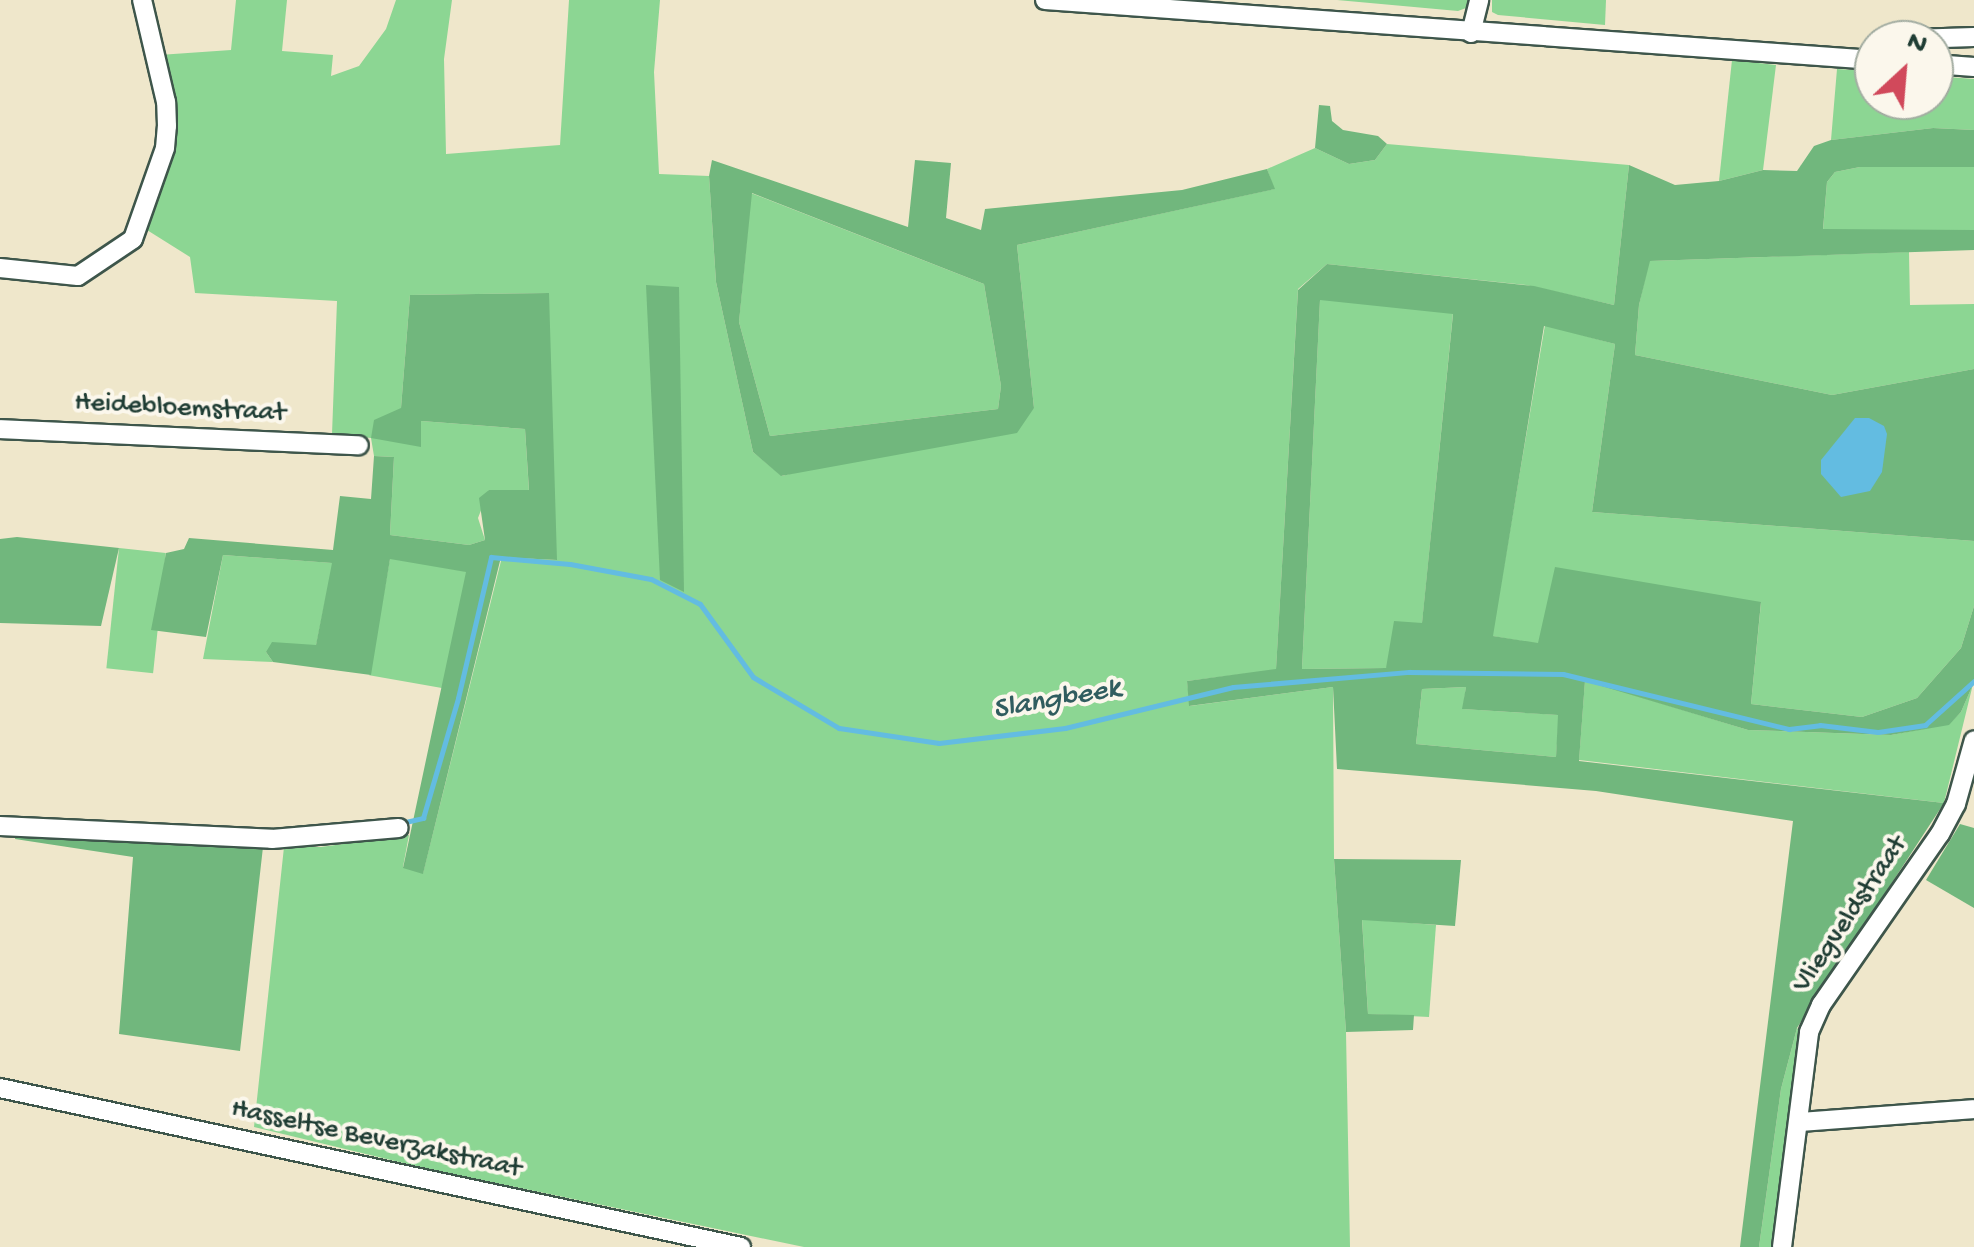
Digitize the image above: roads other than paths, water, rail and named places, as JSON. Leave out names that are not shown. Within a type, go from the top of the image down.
[{"type":"street","points":[[0,268],[78,276],[133,239],[165,148],[168,126],[142,0]]},
{"type":"street","points":[[1045,0],[1854,58]]},
{"type":"street","points":[[1471,33],[1479,0]]},
{"type":"street","name":"Heidebloemstraat","points":[[0,429],[358,445]]},
{"type":"street","name":"Vliegveldstraat","points":[[1782,1247],[1808,1032],[1821,1004],[1940,834],[1956,804],[1974,740]]},
{"type":"street","points":[[0,826],[272,839],[399,828]]},
{"type":"street","name":"Hasseltse Beverzakstraat","points":[[0,1088],[740,1247]]},
{"type":"street","points":[[1799,1122],[1974,1109]]},
{"type":"water","points":[[1855,418],[1869,418],[1884,426],[1887,434],[1882,472],[1870,491],[1841,497],[1821,474],[1821,460]]},
{"type":"waterway","name":"Slangbeek","points":[[401,823],[423,818],[458,698],[491,557],[570,564],[651,579],[700,604],[753,677],[839,728],[939,743],[1065,728],[1233,687],[1409,672],[1563,674],[1789,729],[1820,725],[1878,732],[1925,725],[1974,681]]}]
